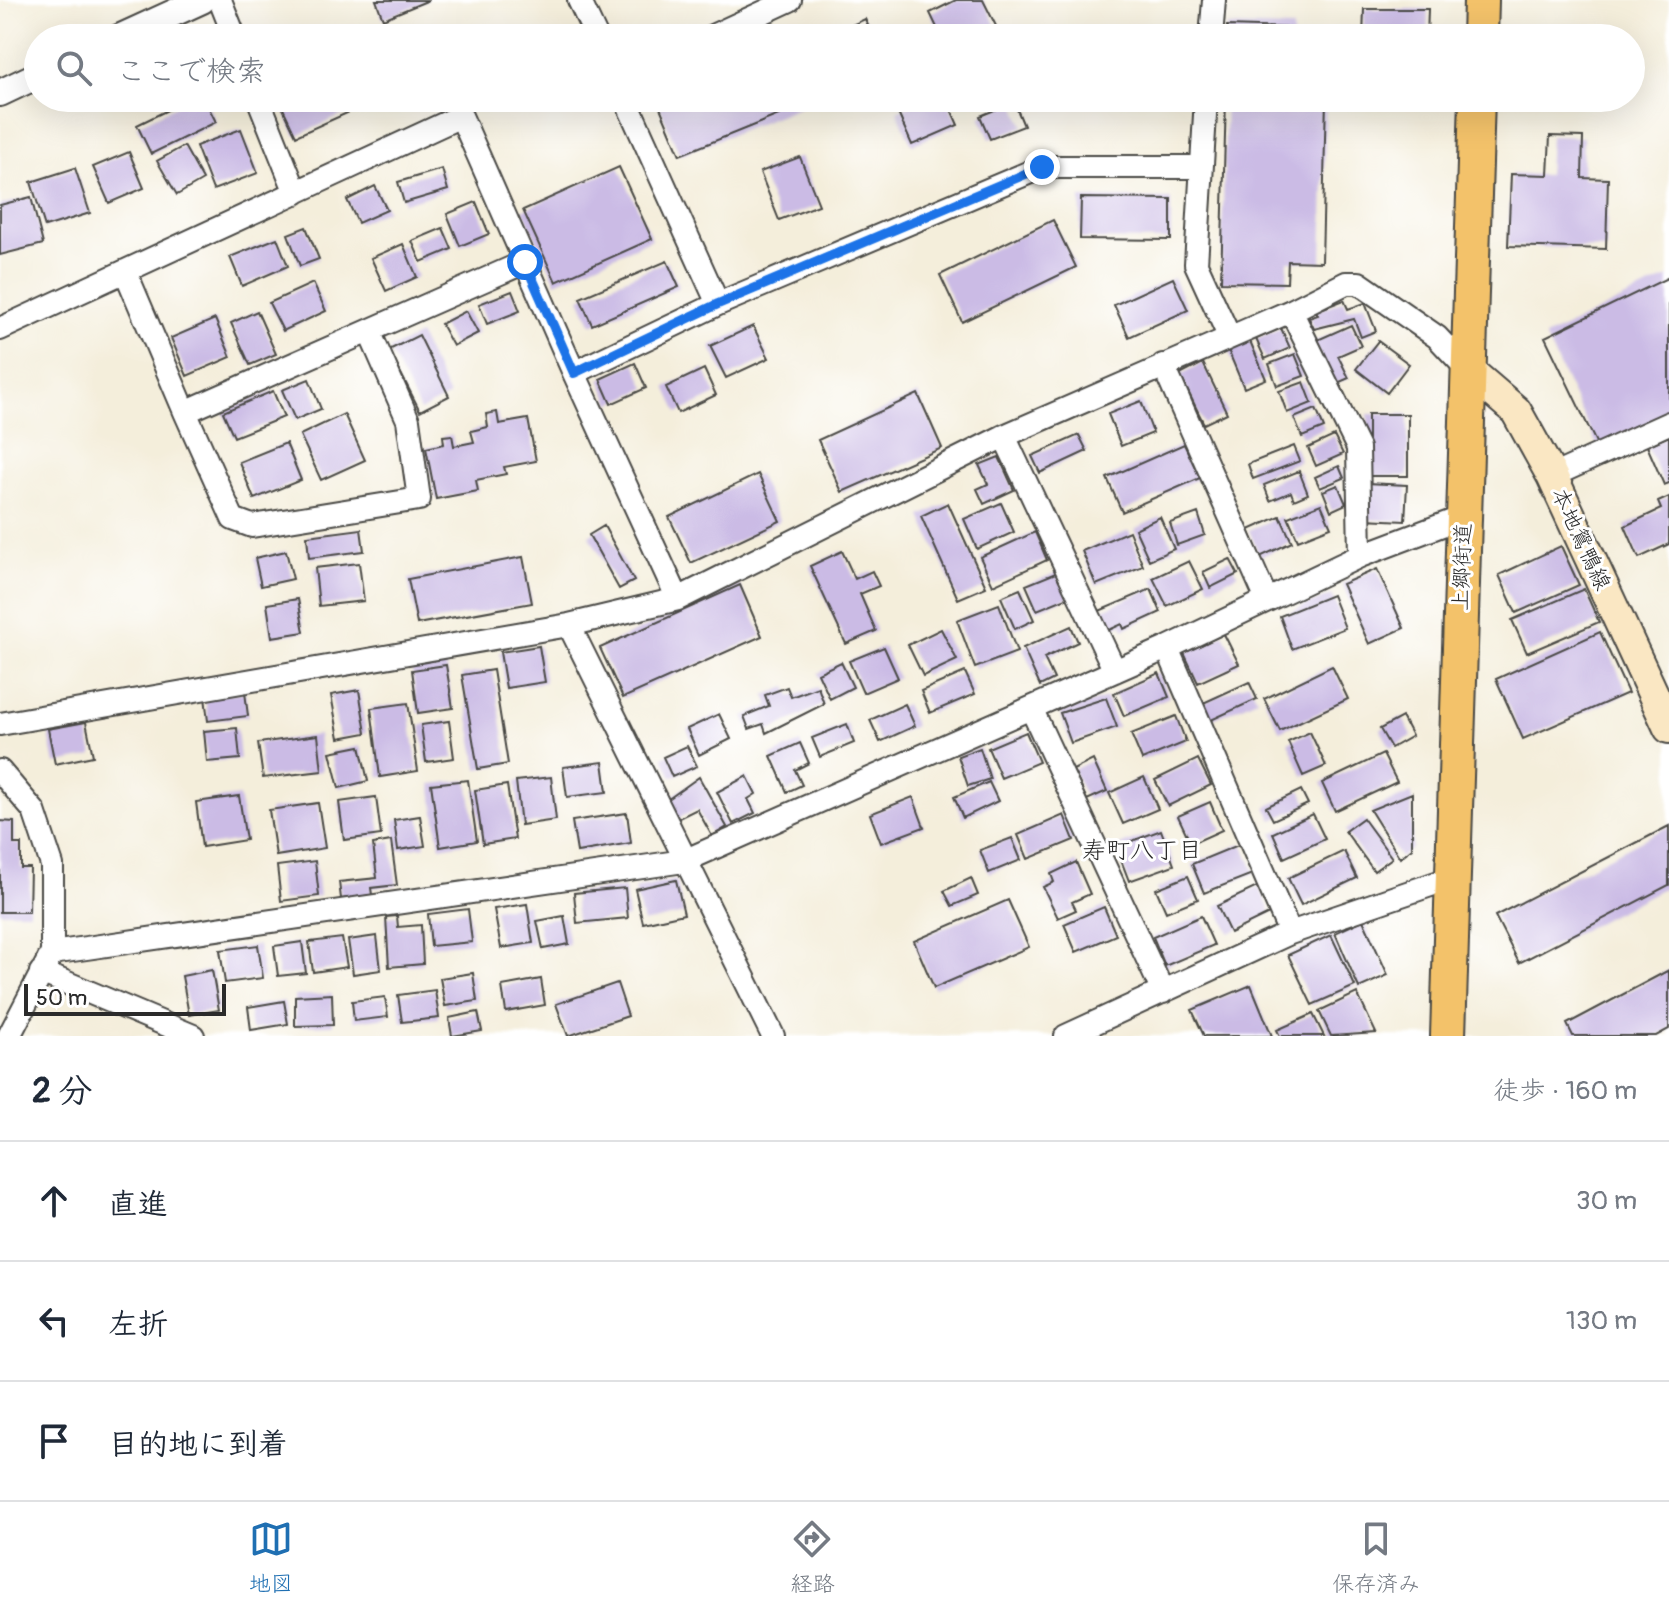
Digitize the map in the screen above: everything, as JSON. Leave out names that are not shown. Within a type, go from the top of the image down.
[{"type":"main road","points":[[1480,24],[1481,0]]},
{"type":"main road","name":"上郷街道","points":[[1448,1036],[1476,112]]},
{"type":"main road","name":"本地鴛鴨線","points":[[1467,369],[1516,411],[1552,476],[1669,728]]},
{"type":"street","points":[[150,24],[202,0]]},
{"type":"street","points":[[220,0],[229,24]]},
{"type":"street","points":[[579,0],[590,24]]},
{"type":"street","points":[[738,24],[790,0]]},
{"type":"street","points":[[1212,24],[1214,0]]},
{"type":"street","points":[[0,93],[24,82]]},
{"type":"street","points":[[264,112],[296,193]]},
{"type":"street","points":[[631,112],[718,304]]},
{"type":"street","points":[[1205,112],[1196,264],[1229,336]]},
{"type":"street","points":[[0,329],[461,116],[678,599]]},
{"type":"street","points":[[574,373],[718,304],[1042,167],[1200,167]]},
{"type":"street","points":[[185,412],[525,262]]},
{"type":"street","points":[[126,273],[233,519],[252,526],[419,499],[408,420],[369,331]]},
{"type":"street","points":[[0,724],[569,625],[678,599],[1004,436],[1291,311],[1346,283],[1359,283],[1437,337],[1467,369]]},
{"type":"street","points":[[1291,311],[1358,448],[1360,556]]},
{"type":"street","points":[[1163,365],[1267,600]]},
{"type":"street","points":[[1552,476],[1669,423]]},
{"type":"street","points":[[1004,436],[1115,671]]},
{"type":"street","points":[[47,963],[684,861],[1167,648],[1360,556],[1463,517]]},
{"type":"street","points":[[569,625],[773,1036]]},
{"type":"street","points":[[1167,648],[1290,933]]},
{"type":"street","points":[[1031,708],[1163,992]]},
{"type":"street","points":[[0,771],[34,811],[52,865],[47,963],[9,1036]]},
{"type":"street","points":[[1066,1036],[1290,933],[1454,877]]},
{"type":"street","points":[[47,963],[193,1036]]},
{"type":"building","points":[[376,0],[429,0],[383,19]]},
{"type":"building","points":[[956,0],[983,0],[995,24],[935,24],[930,13]]},
{"type":"building","points":[[1364,9],[1428,9],[1427,24],[1363,24]]},
{"type":"building","points":[[163,112],[211,112],[216,122],[151,154],[137,125]]},
{"type":"building","points":[[285,112],[349,112],[296,136]]},
{"type":"building","points":[[662,112],[786,112],[680,155]]},
{"type":"building","points":[[897,112],[952,112],[958,125],[912,145]]},
{"type":"building","points":[[990,112],[1018,112],[1024,126],[990,139],[980,116]]},
{"type":"building","points":[[1226,112],[1326,112],[1322,262],[1288,261],[1287,283],[1221,282]]},
{"type":"building","points":[[241,129],[258,173],[213,190],[196,146]]},
{"type":"building","points":[[1550,136],[1583,137],[1582,178],[1608,179],[1606,249],[1508,246],[1511,174],[1548,175]]},
{"type":"building","points":[[184,146],[203,180],[177,195],[157,161]]},
{"type":"building","points":[[129,152],[144,188],[109,203],[93,167]]},
{"type":"building","points":[[800,157],[819,205],[779,220],[760,172]]},
{"type":"building","points":[[619,167],[652,239],[556,282],[523,210]]},
{"type":"building","points":[[75,168],[90,213],[45,227],[31,182]]},
{"type":"building","points":[[442,169],[448,190],[404,203],[398,182]]},
{"type":"building","points":[[375,186],[387,210],[358,223],[347,200]]},
{"type":"building","points":[[31,197],[43,244],[0,255],[0,205]]},
{"type":"building","points":[[1081,198],[1171,199],[1171,240],[1080,239]]},
{"type":"building","points":[[476,202],[489,234],[460,246],[447,214]]},
{"type":"building","points":[[1053,220],[1076,267],[962,322],[940,275]]},
{"type":"building","points":[[306,227],[319,259],[300,266],[288,234]]},
{"type":"building","points":[[443,228],[452,249],[421,262],[412,241]]},
{"type":"building","points":[[277,238],[288,266],[242,286],[230,257]]},
{"type":"building","points":[[403,244],[417,277],[386,291],[371,258]]},
{"type":"building","points":[[667,261],[679,287],[592,325],[580,298]]},
{"type":"building","points":[[1669,277],[1669,418],[1600,451],[1545,337]]},
{"type":"building","points":[[1173,278],[1188,310],[1129,337],[1114,305]]},
{"type":"building","points":[[313,283],[326,311],[283,331],[269,303]]},
{"type":"building","points":[[512,291],[520,311],[487,324],[479,304]]},
{"type":"building","points":[[1344,300],[1348,309],[1365,303],[1376,331],[1361,337],[1354,319],[1314,329],[1309,318],[1318,315],[1316,311]]},
{"type":"building","points":[[257,311],[276,354],[250,365],[231,323]]},
{"type":"building","points":[[466,311],[478,333],[453,346],[441,324]]},
{"type":"building","points":[[215,319],[231,357],[187,376],[171,338]]},
{"type":"building","points":[[1351,325],[1361,346],[1338,356],[1349,378],[1333,385],[1313,342]]},
{"type":"building","points":[[753,326],[769,358],[726,378],[710,346]]},
{"type":"building","points":[[1281,328],[1290,348],[1265,359],[1256,339]]},
{"type":"building","points":[[419,335],[449,396],[420,411],[389,350]]},
{"type":"building","points":[[1250,341],[1266,379],[1244,388],[1228,350]]},
{"type":"building","points":[[1378,341],[1409,364],[1387,393],[1356,369]]},
{"type":"building","points":[[1295,354],[1304,376],[1277,386],[1269,364]]},
{"type":"building","points":[[635,363],[646,388],[611,404],[600,379]]},
{"type":"building","points":[[1203,363],[1227,413],[1204,424],[1180,375]]},
{"type":"building","points":[[704,369],[716,395],[678,413],[666,387]]},
{"type":"building","points":[[309,379],[321,409],[295,420],[282,390]]},
{"type":"building","points":[[1304,382],[1312,403],[1287,413],[1279,391]]},
{"type":"building","points":[[273,391],[284,417],[234,437],[223,412]]},
{"type":"building","points":[[918,394],[942,448],[842,492],[818,440]]},
{"type":"building","points":[[1141,401],[1153,433],[1121,446],[1108,414]]},
{"type":"building","points":[[1316,409],[1324,428],[1302,437],[1294,418]]},
{"type":"building","points":[[497,412],[499,424],[528,419],[536,461],[504,467],[506,474],[476,480],[478,491],[436,499],[426,448],[444,444],[443,436],[452,435],[454,446],[474,442],[471,431],[488,427],[486,414]]},
{"type":"building","points":[[344,414],[365,460],[321,480],[300,435]]},
{"type":"building","points":[[1368,414],[1408,414],[1408,476],[1368,476]]},
{"type":"building","points":[[1079,435],[1087,451],[1040,473],[1032,456]]},
{"type":"building","points":[[1334,436],[1343,454],[1316,466],[1308,448]]},
{"type":"building","points":[[1669,436],[1669,483],[1664,485],[1647,446]]},
{"type":"building","points":[[286,443],[301,480],[254,499],[239,462]]},
{"type":"building","points":[[1184,444],[1200,478],[1122,512],[1107,478]]},
{"type":"building","points":[[1294,446],[1300,461],[1253,479],[1248,464]]},
{"type":"building","points":[[999,457],[1014,490],[984,504],[977,489],[988,484],[979,465]]},
{"type":"building","points":[[1339,466],[1344,478],[1320,488],[1315,477]]},
{"type":"building","points":[[1299,471],[1308,494],[1294,500],[1291,492],[1270,501],[1264,485]]},
{"type":"building","points":[[758,474],[780,521],[691,563],[669,517]]},
{"type":"building","points":[[1366,483],[1407,485],[1405,521],[1365,519]]},
{"type":"building","points":[[1338,485],[1346,504],[1331,511],[1323,491]]},
{"type":"building","points":[[1669,497],[1669,544],[1639,558],[1625,526],[1661,509],[1658,502]]},
{"type":"building","points":[[948,503],[986,587],[958,599],[921,516]]},
{"type":"building","points":[[1001,503],[1014,532],[977,549],[964,519]]},
{"type":"building","points":[[1321,504],[1331,527],[1298,540],[1288,517]]},
{"type":"building","points":[[1198,513],[1205,535],[1177,545],[1170,523]]},
{"type":"building","points":[[1280,516],[1292,542],[1260,557],[1249,530]]},
{"type":"building","points":[[1160,517],[1174,549],[1149,560],[1135,529]]},
{"type":"building","points":[[604,526],[634,581],[619,589],[589,535]]},
{"type":"building","points":[[361,529],[364,551],[309,558],[307,536]]},
{"type":"building","points":[[1129,531],[1143,566],[1096,585],[1082,551]]},
{"type":"building","points":[[1035,532],[1047,560],[993,585],[980,557]]},
{"type":"building","points":[[1561,546],[1579,585],[1516,613],[1499,575]]},
{"type":"building","points":[[286,551],[293,579],[261,586],[255,558]]},
{"type":"building","points":[[842,551],[855,579],[872,571],[879,586],[860,594],[876,631],[846,644],[810,566]]},
{"type":"building","points":[[523,557],[532,603],[417,624],[408,579]]},
{"type":"building","points":[[1230,559],[1238,574],[1210,588],[1203,572]]},
{"type":"building","points":[[1189,561],[1203,589],[1167,606],[1153,578]]},
{"type":"building","points":[[359,563],[364,601],[319,606],[315,568]]},
{"type":"building","points":[[1377,569],[1404,628],[1369,644],[1342,584]]},
{"type":"building","points":[[1058,572],[1069,597],[1037,610],[1026,585]]},
{"type":"building","points":[[740,585],[762,636],[623,698],[600,648]]},
{"type":"building","points":[[1020,589],[1034,620],[1015,629],[1001,597]]},
{"type":"building","points":[[1151,589],[1161,612],[1124,629],[1122,624],[1107,631],[1099,611]]},
{"type":"building","points":[[1584,589],[1599,622],[1527,653],[1512,620]]},
{"type":"building","points":[[1332,595],[1345,628],[1292,649],[1280,616]]},
{"type":"building","points":[[298,599],[304,632],[272,637],[267,604]]},
{"type":"building","points":[[999,604],[1017,652],[975,668],[957,620]]},
{"type":"building","points":[[1071,626],[1078,642],[1044,658],[1054,679],[1040,686],[1023,648]]},
{"type":"building","points":[[941,629],[957,660],[923,676],[908,645]]},
{"type":"building","points":[[1600,632],[1628,693],[1523,739],[1496,679]]},
{"type":"building","points":[[1224,634],[1239,664],[1198,683],[1184,653]]},
{"type":"building","points":[[539,646],[545,682],[506,688],[500,652]]},
{"type":"building","points":[[884,647],[898,678],[863,693],[849,661]]},
{"type":"building","points":[[841,662],[853,687],[830,699],[818,673]]},
{"type":"building","points":[[446,665],[453,708],[418,713],[412,670]]},
{"type":"building","points":[[1332,666],[1348,699],[1280,731],[1264,699]]},
{"type":"building","points":[[493,670],[508,764],[478,769],[462,675]]},
{"type":"building","points":[[965,672],[975,694],[930,713],[921,691]]},
{"type":"building","points":[[1159,673],[1169,697],[1124,716],[1114,693]]},
{"type":"building","points":[[1249,682],[1257,699],[1209,721],[1201,704]]},
{"type":"building","points":[[787,687],[791,697],[818,687],[824,704],[766,733],[763,724],[749,729],[744,716],[769,706],[765,695]]},
{"type":"building","points":[[359,690],[366,733],[339,738],[331,695]]},
{"type":"building","points":[[245,692],[248,716],[208,721],[205,697]]},
{"type":"building","points":[[1106,698],[1117,727],[1071,743],[1060,713]]},
{"type":"building","points":[[408,703],[418,771],[380,777],[371,708]]},
{"type":"building","points":[[905,704],[915,726],[880,742],[870,720]]},
{"type":"building","points":[[719,714],[731,739],[699,755],[687,729]]},
{"type":"building","points":[[1176,716],[1186,742],[1142,760],[1131,734]]},
{"type":"building","points":[[1402,717],[1412,736],[1391,748],[1380,729]]},
{"type":"building","points":[[449,721],[454,758],[426,762],[421,725]]},
{"type":"building","points":[[86,722],[93,756],[55,764],[48,729]]},
{"type":"building","points":[[847,724],[854,743],[820,757],[812,738]]},
{"type":"building","points":[[237,728],[240,759],[207,762],[204,731]]},
{"type":"building","points":[[1026,732],[1039,762],[1001,778],[988,748]]},
{"type":"building","points":[[1310,732],[1326,766],[1303,776],[1288,742]]},
{"type":"building","points":[[318,735],[322,771],[263,778],[258,743]]},
{"type":"building","points":[[800,743],[809,763],[795,770],[802,785],[787,792],[771,756]]},
{"type":"building","points":[[360,746],[368,781],[339,788],[330,752]]},
{"type":"building","points":[[687,746],[697,766],[672,777],[663,757]]},
{"type":"building","points":[[980,748],[990,779],[968,786],[958,756]]},
{"type":"building","points":[[1383,754],[1397,782],[1335,811],[1322,783]]},
{"type":"building","points":[[1198,759],[1211,785],[1168,806],[1155,780]]},
{"type":"building","points":[[1093,760],[1107,791],[1087,800],[1073,770]]},
{"type":"building","points":[[603,762],[607,792],[567,797],[563,767]]},
{"type":"building","points":[[747,776],[756,794],[748,799],[755,813],[733,824],[717,792]]},
{"type":"building","points":[[551,777],[556,820],[521,825],[516,781]]},
{"type":"building","points":[[699,777],[727,827],[712,836],[697,809],[677,819],[667,800]]},
{"type":"building","points":[[1144,777],[1158,809],[1123,824],[1109,793]]},
{"type":"building","points":[[468,780],[477,841],[440,847],[431,784]]},
{"type":"building","points":[[989,782],[998,801],[963,818],[954,797]]},
{"type":"building","points":[[507,785],[515,839],[483,844],[475,790]]},
{"type":"building","points":[[1301,790],[1308,804],[1273,820],[1266,807]]},
{"type":"building","points":[[1412,793],[1412,848],[1400,858],[1370,810]]},
{"type":"building","points":[[239,796],[246,840],[202,847],[196,802]]},
{"type":"building","points":[[376,797],[381,835],[344,840],[339,802]]},
{"type":"building","points":[[913,797],[924,827],[881,843],[870,814]]},
{"type":"building","points":[[1210,802],[1222,830],[1191,844],[1178,816]]},
{"type":"building","points":[[318,803],[325,848],[276,856],[269,810]]},
{"type":"building","points":[[627,813],[631,843],[577,852],[572,821]]},
{"type":"building","points":[[1313,814],[1325,839],[1284,858],[1273,833]]},
{"type":"building","points":[[1064,815],[1074,840],[1028,859],[1018,835]]},
{"type":"building","points":[[420,816],[425,846],[398,850],[394,820]]},
{"type":"building","points":[[1363,818],[1392,858],[1374,871],[1345,831]]},
{"type":"building","points":[[0,821],[14,822],[14,844],[21,844],[21,868],[30,868],[29,912],[0,912]]},
{"type":"building","points":[[1669,826],[1669,885],[1519,963],[1495,916]]},
{"type":"building","points":[[1161,830],[1174,865],[1129,881],[1116,847]]},
{"type":"building","points":[[1012,838],[1021,860],[989,873],[980,850]]},
{"type":"building","points":[[391,841],[397,885],[371,888],[372,895],[341,899],[339,882],[377,878],[373,844]]},
{"type":"building","points":[[1243,843],[1255,873],[1204,893],[1192,864]]},
{"type":"building","points":[[1344,851],[1357,878],[1301,905],[1288,878]]},
{"type":"building","points":[[315,861],[319,896],[281,901],[277,866]]},
{"type":"building","points":[[1076,862],[1090,894],[1072,902],[1076,910],[1058,918],[1043,887],[1054,882],[1051,874]]},
{"type":"building","points":[[1188,876],[1198,899],[1166,912],[1156,889]]},
{"type":"building","points":[[971,878],[978,895],[952,906],[944,891]]},
{"type":"building","points":[[676,880],[684,914],[643,923],[635,889]]},
{"type":"building","points":[[1259,886],[1271,913],[1230,933],[1217,906]]},
{"type":"building","points":[[625,888],[628,918],[577,923],[574,893]]},
{"type":"building","points":[[1008,900],[1029,947],[934,988],[914,941]]},
{"type":"building","points":[[527,904],[533,943],[501,948],[494,909]]},
{"type":"building","points":[[1104,907],[1116,935],[1076,952],[1064,924]]},
{"type":"building","points":[[468,909],[472,942],[431,946],[428,914]]},
{"type":"building","points":[[397,916],[398,927],[421,925],[423,964],[389,967],[386,917]]},
{"type":"building","points":[[564,916],[569,944],[543,949],[537,921]]},
{"type":"building","points":[[1201,916],[1214,945],[1165,966],[1153,937]]},
{"type":"building","points":[[1363,920],[1388,975],[1359,988],[1335,933]]},
{"type":"building","points":[[1331,935],[1355,986],[1312,1005],[1288,955]]},
{"type":"building","points":[[377,936],[381,970],[353,974],[348,940]]},
{"type":"building","points":[[342,938],[347,967],[313,972],[309,942]]},
{"type":"building","points":[[302,942],[306,973],[278,976],[274,946]]},
{"type":"building","points":[[258,945],[263,978],[225,983],[220,950]]},
{"type":"building","points":[[212,970],[219,1010],[189,1015],[182,976]]},
{"type":"building","points":[[1669,970],[1669,1029],[1656,1036],[1573,1036],[1567,1024]]},
{"type":"building","points":[[473,973],[477,1001],[445,1006],[440,978]]},
{"type":"building","points":[[541,979],[545,1005],[506,1012],[502,986]]},
{"type":"building","points":[[617,983],[628,1016],[568,1036],[556,1004]]},
{"type":"building","points":[[1251,985],[1272,1036],[1204,1036],[1192,1010]]},
{"type":"building","points":[[435,990],[439,1018],[402,1022],[398,995]]},
{"type":"building","points":[[1357,993],[1376,1033],[1331,1036],[1319,1011]]},
{"type":"building","points":[[332,994],[333,1025],[295,1026],[295,996]]},
{"type":"building","points":[[385,997],[388,1017],[354,1021],[352,1001]]},
{"type":"building","points":[[284,1001],[288,1024],[251,1030],[248,1007]]},
{"type":"building","points":[[478,1012],[482,1031],[452,1036],[449,1018]]},
{"type":"building","points":[[1313,1014],[1324,1036],[1280,1036],[1277,1030]]},
{"type":"district","name":"寿町八丁目","points":[[1142,850]]},
{"type":"route","points":[[525,262],[574,373],[718,304],[1042,167]]}]
